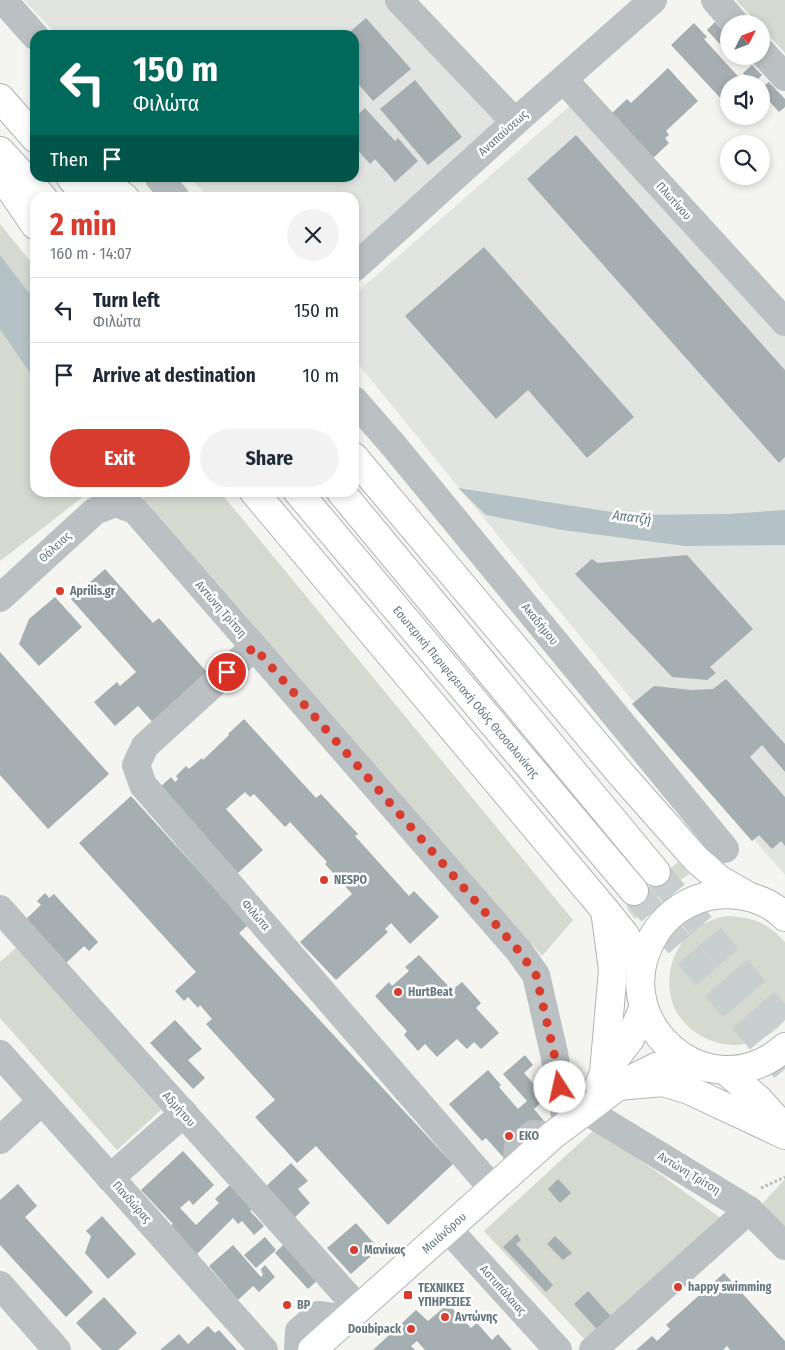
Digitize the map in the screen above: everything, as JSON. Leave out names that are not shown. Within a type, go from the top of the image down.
[{"type":"main road","points":[[1,99],[30,122]]},
{"type":"main road","points":[[1,99],[30,132]]},
{"type":"main road","points":[[0,151],[38,192]]},
{"type":"main road","points":[[0,174],[30,218]]},
{"type":"main road","points":[[74,182],[83,192]]},
{"type":"main road","points":[[105,182],[118,192]]},
{"type":"main road","points":[[359,464],[621,774],[696,859],[720,880],[754,898],[773,899],[785,895]]},
{"type":"main road","points":[[258,497],[604,908],[625,935],[640,965]]},
{"type":"main road","name":"Εσωτερική Περιφερειακή Οδός Θεσσαλονίκης","points":[[302,497],[634,891]]},
{"type":"main road","points":[[344,497],[656,872]]},
{"type":"main road","name":"Μαιάνδρου","points":[[785,916],[754,898],[728,894],[706,896],[682,906],[662,923],[647,945],[640,965],[643,1009],[653,1030],[669,1048],[688,1060],[706,1067],[725,1070],[752,1066],[775,1056],[785,1047]]},
{"type":"main road","points":[[604,908],[613,970],[611,1080],[663,1082],[696,1092],[785,1135]]},
{"type":"main road","name":"Μαιάνδρου","points":[[611,1080],[643,1009]]},
{"type":"main road","name":"Μαιάνδρου","points":[[305,1349],[359,1309],[493,1189],[562,1125],[598,1085],[656,1066],[688,1060]]},
{"type":"main road","points":[[725,1070],[759,1100],[785,1129]]},
{"type":"street","points":[[3,0],[30,30]]},
{"type":"street","points":[[399,0],[515,122]]},
{"type":"street","name":"Αναπαύσεως","points":[[359,263],[653,0]]},
{"type":"street","points":[[714,0],[728,15]]},
{"type":"street","points":[[770,61],[785,77]]},
{"type":"street","name":"Πλωτίνου","points":[[564,80],[785,322]]},
{"type":"street","points":[[162,182],[171,192]]},
{"type":"street","name":"Ακαδήμου","points":[[359,406],[725,849]]},
{"type":"street","name":"Θάλειας","points":[[0,598],[95,511],[115,503]]},
{"type":"street","name":"Αντώνη Τρίτση","points":[[115,503],[136,510],[518,950],[536,975],[554,1053],[562,1125],[754,1200],[785,1246]]},
{"type":"street","name":"Φιλώτα","points":[[254,647],[145,746],[136,765],[143,785],[493,1189]]},
{"type":"street","name":"Αδμήτου","points":[[5,926],[184,1113],[359,1309]]},
{"type":"street","name":"Πανδώρας","points":[[0,1054],[264,1350]]},
{"type":"street","points":[[0,1140],[42,1101]]},
{"type":"street","points":[[110,1178],[184,1113]]},
{"type":"street","points":[[517,1157],[518,1147],[533,1134],[562,1125]]},
{"type":"street","points":[[593,1350],[754,1200]]},
{"type":"street","name":"Αστυπάλαιας","points":[[448,1229],[558,1350]]},
{"type":"street","points":[[0,1285],[57,1350]]},
{"type":"street","points":[[305,1349],[299,1331],[318,1315],[333,1317]]},
{"type":"path","points":[[754,1200],[785,1177]]},
{"type":"shaded area","points":[[24,0],[385,0],[500,120],[359,247],[359,192],[204,192],[194,182],[359,182],[359,30],[52,30]]},
{"type":"shaded area","points":[[736,0],[785,0],[785,53],[770,37],[770,15],[750,15]]},
{"type":"shaded area","points":[[572,104],[785,335],[785,875],[628,695],[359,365],[359,291]]},
{"type":"shaded area","points":[[0,224],[30,261],[30,497],[83,497],[0,561]]},
{"type":"shaded area","points":[[143,497],[224,497],[573,920],[542,956]]},
{"type":"shaded area","points":[[678,862],[689,874],[661,893],[635,919],[626,907]]},
{"type":"shaded area","points":[[728,916],[760,922],[785,942],[785,1020],[779,1027],[767,1035],[754,1041],[731,1045],[708,1039],[697,1034],[688,1026],[674,1007],[670,995],[669,982],[674,956],[688,935],[698,927],[714,919]]},
{"type":"shaded area","points":[[17,947],[161,1110],[117,1150],[0,1018],[0,962]]},
{"type":"shaded area","points":[[596,1128],[722,1219],[587,1342],[484,1231]]},
{"type":"shaded area","points":[[785,1179],[785,1231],[762,1204]]},
{"type":"water","points":[[0,255],[30,294],[30,373],[0,329]]},
{"type":"water","name":"Απατζή","points":[[458,488],[631,515],[727,514],[785,510],[785,545],[685,546],[562,530],[486,515]]},
{"type":"building","points":[[366,18],[411,69],[373,101],[359,85],[359,30],[352,30]]},
{"type":"building","points":[[715,22],[720,27],[720,44],[707,30]]},
{"type":"building","points":[[694,23],[707,37],[704,39],[720,57],[720,65],[728,65],[737,75],[720,75],[720,98],[671,45]]},
{"type":"building","points":[[752,65],[762,75],[745,75],[743,73]]},
{"type":"building","points":[[668,68],[698,101],[666,131],[669,135],[665,138],[669,143],[651,160],[609,116],[627,99],[631,103]]},
{"type":"building","points":[[415,80],[462,137],[428,165],[380,109]]},
{"type":"building","points":[[770,83],[785,99],[785,107],[779,112],[770,102]]},
{"type":"building","points":[[365,108],[395,141],[398,138],[418,161],[395,182],[375,159],[370,164],[359,152],[359,113]]},
{"type":"building","points":[[576,135],[785,370],[785,457],[779,463],[527,179]]},
{"type":"building","points":[[484,247],[634,417],[587,458],[528,390],[496,419],[405,316]]},
{"type":"building","points":[[687,555],[753,629],[710,667],[716,673],[707,680],[672,677],[575,574],[592,559],[598,563]]},
{"type":"building","points":[[105,569],[153,623],[159,618],[212,678],[157,727],[138,706],[115,726],[94,702],[117,682],[120,686],[136,672],[71,599]]},
{"type":"building","points":[[55,597],[82,627],[39,666],[19,644],[29,619]]},
{"type":"building","points":[[0,652],[109,774],[48,829],[0,775]]},
{"type":"building","points":[[726,679],[785,744],[785,772],[762,745],[750,757],[785,797],[785,846],[781,841],[772,849],[759,835],[752,841],[632,704],[654,686],[691,690],[713,689]]},
{"type":"building","points":[[244,719],[316,798],[321,794],[358,834],[355,836],[409,896],[414,891],[439,917],[410,944],[391,923],[385,929],[388,932],[336,980],[300,942],[352,894],[325,864],[327,862],[290,822],[285,827],[254,794],[250,797],[245,792],[226,809],[263,850],[238,873],[160,787],[171,777],[175,782],[178,779],[176,776],[186,766],[189,769],[202,758],[203,760]]},
{"type":"building","points":[[131,796],[248,925],[239,933],[453,1164],[388,1225],[316,1146],[297,1163],[255,1117],[275,1100],[206,1024],[212,1019],[200,1005],[198,1008],[188,997],[184,1001],[175,991],[196,972],[79,843]]},
{"type":"building","points":[[45,893],[49,898],[54,894],[98,942],[89,951],[84,946],[66,963],[26,919],[41,905],[37,901]]},
{"type":"building","points":[[419,955],[452,990],[462,982],[481,1003],[476,1008],[499,1033],[481,1049],[474,1042],[467,1049],[457,1039],[437,1057],[425,1044],[418,1051],[404,1035],[407,1031],[375,996],[389,982],[392,986],[409,971],[405,967]]},
{"type":"building","points":[[175,1020],[202,1049],[188,1060],[205,1078],[193,1089],[150,1043]]},
{"type":"building","points":[[525,1055],[533,1065],[524,1073],[546,1098],[534,1109],[544,1121],[503,1157],[486,1138],[482,1141],[449,1104],[488,1070],[501,1085],[499,1087],[518,1109],[527,1101],[503,1074]]},
{"type":"building","points":[[183,1151],[214,1185],[193,1205],[189,1200],[180,1208],[196,1225],[219,1203],[215,1199],[231,1184],[253,1209],[250,1211],[264,1226],[254,1235],[242,1221],[238,1224],[233,1218],[194,1257],[169,1228],[173,1224],[141,1190]]},
{"type":"building","points":[[291,1163],[308,1181],[298,1189],[310,1203],[292,1220],[263,1189]]},
{"type":"building","points":[[558,1179],[571,1193],[560,1203],[548,1189]]},
{"type":"building","points":[[18,1184],[37,1206],[25,1217],[93,1292],[66,1317],[0,1245],[0,1200]]},
{"type":"building","points":[[102,1216],[136,1254],[108,1279],[85,1253],[91,1236],[86,1231]]},
{"type":"building","points":[[356,1223],[379,1249],[351,1274],[327,1248]]},
{"type":"building","points":[[517,1234],[521,1240],[516,1244],[553,1285],[546,1292],[503,1247]]},
{"type":"building","points":[[555,1236],[572,1253],[563,1260],[547,1244]]},
{"type":"building","points":[[265,1237],[276,1250],[256,1268],[244,1255]]},
{"type":"building","points":[[286,1242],[320,1278],[308,1289],[275,1253]]},
{"type":"building","points":[[233,1245],[261,1277],[263,1275],[261,1269],[265,1265],[275,1277],[259,1292],[253,1286],[238,1300],[209,1266]]},
{"type":"building","points":[[724,1273],[785,1341],[785,1350],[730,1350],[727,1346],[723,1350],[636,1350],[652,1336],[657,1341],[670,1329],[666,1325]]},
{"type":"building","points":[[588,1291],[617,1323],[603,1336],[574,1304]]},
{"type":"building","points":[[104,1297],[137,1333],[118,1350],[102,1350],[76,1323]]},
{"type":"building","points":[[448,1304],[471,1328],[477,1323],[492,1340],[498,1334],[512,1350],[425,1350],[417,1341],[411,1346],[415,1350],[373,1350],[416,1310],[428,1321]]},
{"type":"building","points":[[208,1326],[215,1333],[219,1330],[237,1350],[160,1350],[179,1334],[188,1344]]},
{"type":"tunnel","points":[[656,872],[785,1026]]},
{"type":"tunnel","points":[[634,891],[785,1069]]},
{"type":"place","name":"Aprilis.gr","points":[[60,591]]},
{"type":"place","name":"NESPO","points":[[324,880]]},
{"type":"place","name":"HurtBeat","points":[[398,992]]},
{"type":"place","name":"EKO","points":[[509,1136]]},
{"type":"place","name":"Μανίκας","points":[[354,1250]]},
{"type":"place","name":"happy swimming","points":[[678,1287]]},
{"type":"place","name":"ΤΕΧΝΙΚΕΣ ΥΠΗΡΕΣΙΕΣ","points":[[408,1295]]},
{"type":"place","name":"BP","points":[[287,1305]]},
{"type":"place","name":"Αντώνης","points":[[445,1317]]},
{"type":"place","name":"Doubipack","points":[[411,1329]]},
{"type":"route","points":[[227,672],[254,647],[518,950],[536,975],[560,1087]]}]
